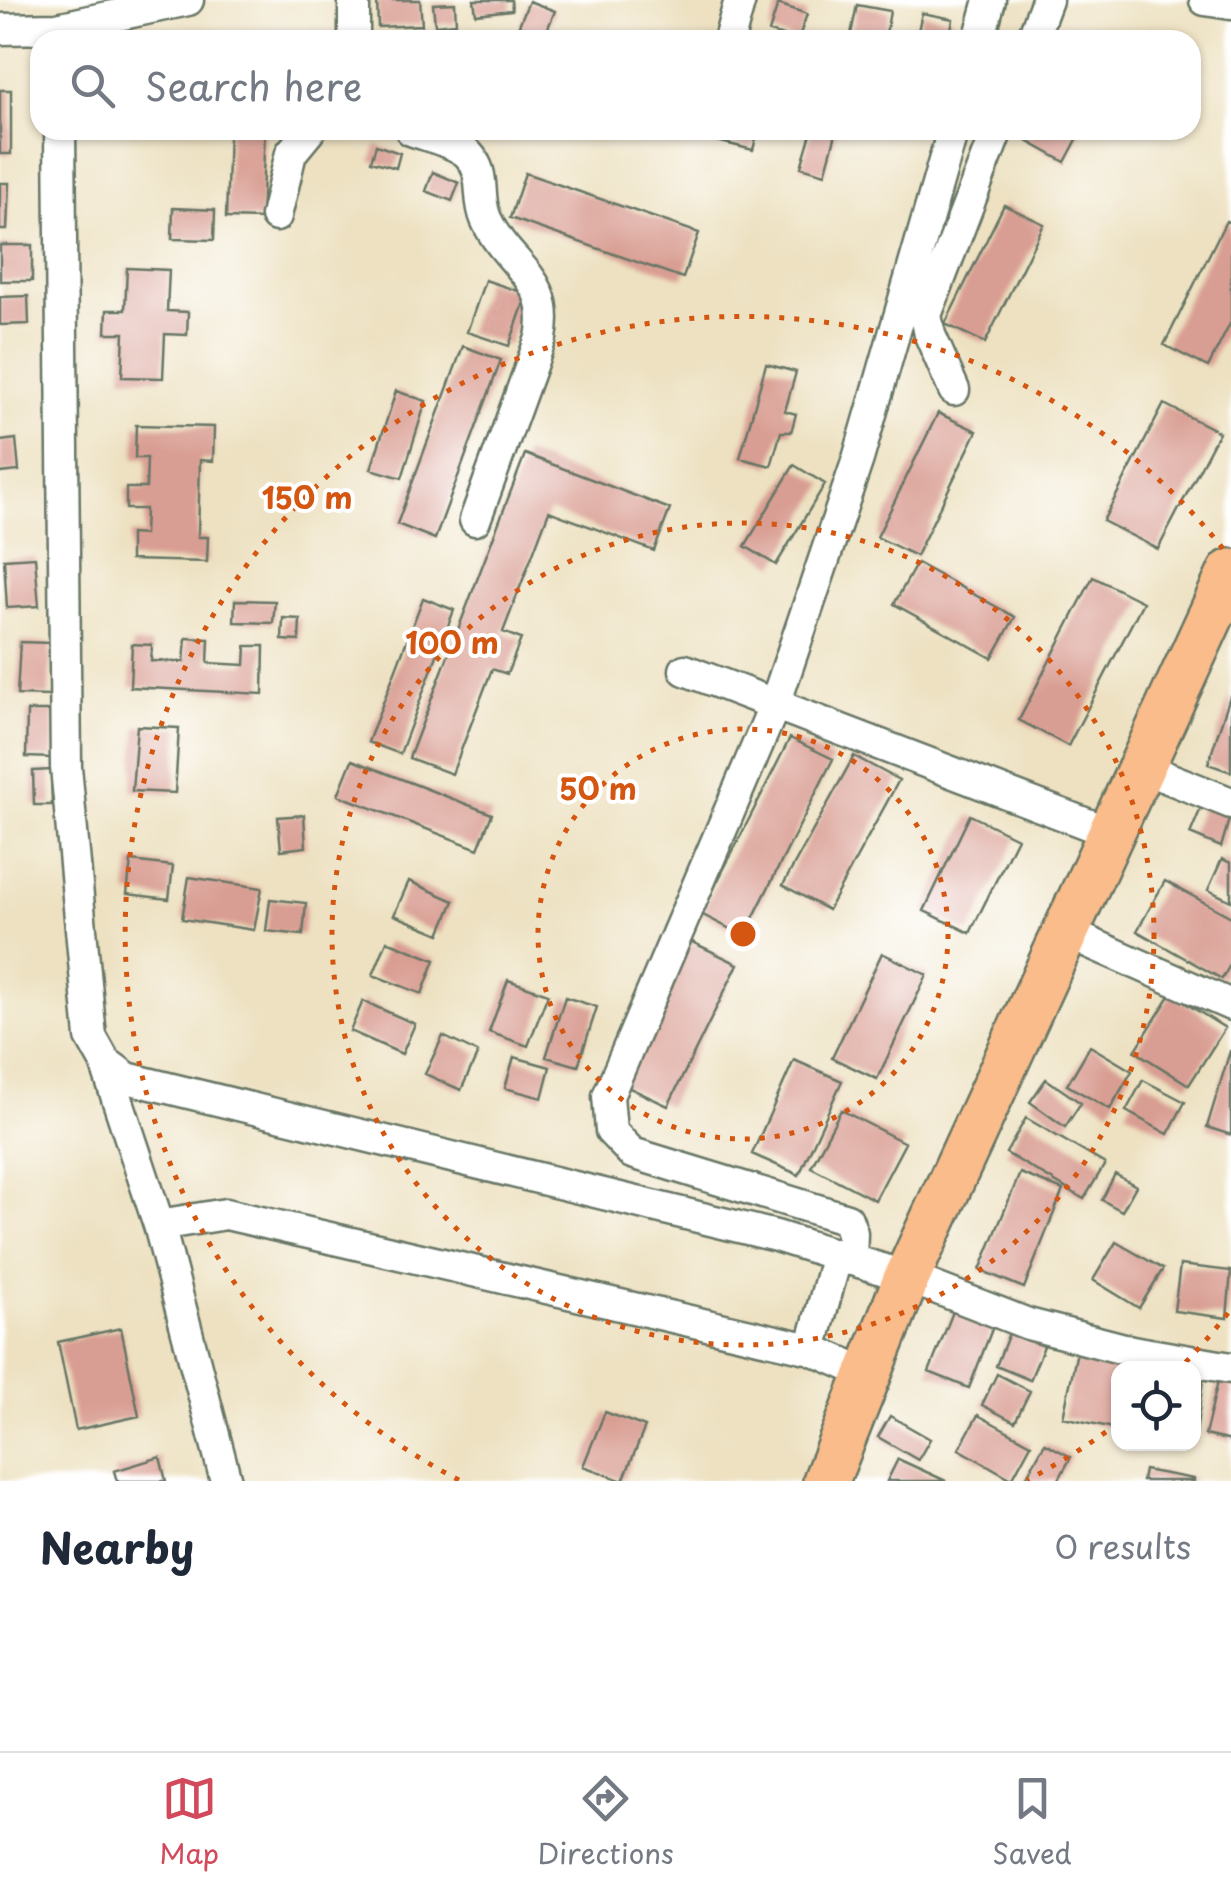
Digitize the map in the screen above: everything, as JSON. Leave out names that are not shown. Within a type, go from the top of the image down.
[{"type":"highway","points":[[826,1481],[907,1278],[1138,766],[1231,572]]},
{"type":"street","points":[[72,30],[188,0]]},
{"type":"street","points":[[354,0],[354,30]]},
{"type":"street","points":[[732,30],[740,0]]},
{"type":"street","points":[[982,30],[990,0]]},
{"type":"street","points":[[1036,30],[1047,0]]},
{"type":"street","points":[[1205,0],[1231,4]]},
{"type":"street","points":[[0,29],[30,32]]},
{"type":"street","points":[[60,140],[66,767],[91,1037],[105,1062],[159,1225],[226,1481]]},
{"type":"street","points":[[276,216],[291,153],[302,140]]},
{"type":"street","points":[[436,140],[466,152],[481,173],[480,204],[496,242],[536,282],[546,312],[541,338],[474,520]]},
{"type":"street","points":[[811,1349],[852,1233],[847,1219],[632,1154],[611,1131],[608,1096],[774,704],[858,459],[950,140]]},
{"type":"street","points":[[954,390],[930,335],[926,315],[993,140]]},
{"type":"street","points":[[685,670],[1108,832]]},
{"type":"street","points":[[1138,766],[1231,803]]},
{"type":"street","points":[[1063,932],[1231,1005]]},
{"type":"street","points":[[105,1062],[127,1078],[776,1236],[907,1278],[1028,1324],[1132,1350],[1231,1368]]},
{"type":"street","points":[[776,1236],[788,1200]]},
{"type":"street","points":[[159,1225],[226,1214],[811,1349],[868,1374]]},
{"type":"building","points":[[377,0],[420,0],[422,25],[378,27]]},
{"type":"building","points":[[474,0],[511,0],[512,10],[476,14]]},
{"type":"building","points":[[529,1],[555,11],[547,30],[519,25]]},
{"type":"building","points":[[455,3],[456,23],[435,25],[433,4]]},
{"type":"building","points":[[778,4],[807,14],[801,30],[770,30]]},
{"type":"building","points":[[857,5],[890,11],[887,30],[852,30]]},
{"type":"building","points":[[922,13],[953,19],[951,30],[918,30]]},
{"type":"building","points":[[0,90],[11,90],[11,154],[0,154]]},
{"type":"building","points":[[229,140],[265,140],[261,219],[226,218]]},
{"type":"building","points":[[717,140],[756,140],[753,150]]},
{"type":"building","points":[[809,140],[834,140],[825,174],[801,167]]},
{"type":"building","points":[[1025,140],[1077,140],[1065,162]]},
{"type":"building","points":[[376,145],[400,153],[396,168],[371,161]]},
{"type":"building","points":[[433,172],[459,183],[452,201],[426,191]]},
{"type":"building","points":[[525,173],[699,233],[683,278],[510,218]]},
{"type":"building","points":[[0,183],[9,183],[7,230],[0,230]]},
{"type":"building","points":[[1004,205],[1044,224],[985,343],[945,324]]},
{"type":"building","points":[[173,208],[215,210],[214,240],[172,239]]},
{"type":"building","points":[[1226,221],[1231,223],[1231,322],[1208,367],[1164,345]]},
{"type":"building","points":[[0,245],[32,245],[32,281],[0,281]]},
{"type":"building","points":[[127,268],[169,270],[167,311],[188,312],[187,335],[165,334],[163,378],[122,377],[124,333],[106,333],[107,310],[125,310]]},
{"type":"building","points":[[485,280],[527,294],[509,346],[467,332]]},
{"type":"building","points":[[28,296],[29,324],[0,325],[0,297]]},
{"type":"building","points":[[463,346],[501,360],[435,539],[397,524]]},
{"type":"building","points":[[766,364],[796,372],[785,411],[796,414],[791,432],[781,432],[771,466],[740,458]]},
{"type":"building","points":[[396,391],[426,401],[402,478],[371,469]]},
{"type":"building","points":[[1164,404],[1219,432],[1158,549],[1103,521]]},
{"type":"building","points":[[938,413],[977,431],[916,556],[877,537]]},
{"type":"building","points":[[136,425],[214,427],[213,461],[200,460],[198,537],[208,537],[207,562],[130,560],[130,534],[144,535],[145,509],[126,509],[126,488],[146,488],[147,458],[135,458]]},
{"type":"building","points":[[16,439],[19,471],[0,473],[0,441]]},
{"type":"building","points":[[525,454],[670,509],[654,551],[549,511],[503,632],[521,639],[507,674],[492,669],[452,774],[409,758]]},
{"type":"building","points":[[794,465],[825,484],[776,565],[745,546]]},
{"type":"building","points":[[35,557],[39,606],[7,608],[4,559]]},
{"type":"building","points":[[917,563],[1015,617],[992,658],[894,604]]},
{"type":"building","points":[[1093,577],[1143,602],[1068,746],[1019,720]]},
{"type":"building","points":[[423,598],[454,610],[400,754],[368,742]]},
{"type":"building","points":[[235,600],[275,601],[273,623],[234,622]]},
{"type":"building","points":[[283,618],[300,619],[299,641],[282,640]]},
{"type":"building","points":[[186,638],[209,639],[208,663],[245,665],[246,646],[264,646],[263,694],[130,687],[132,644],[152,645],[151,661],[184,662]]},
{"type":"building","points":[[20,642],[51,643],[49,696],[17,695]]},
{"type":"building","points":[[1231,696],[1231,772],[1208,764]]},
{"type":"building","points":[[27,711],[54,711],[53,758],[26,757]]},
{"type":"building","points":[[137,726],[179,728],[175,793],[132,791]]},
{"type":"building","points":[[790,738],[833,759],[744,936],[701,914]]},
{"type":"building","points":[[854,756],[899,780],[828,910],[783,885]]},
{"type":"building","points":[[352,760],[492,814],[478,849],[338,795]]},
{"type":"building","points":[[51,770],[52,805],[34,805],[33,771]]},
{"type":"building","points":[[1204,801],[1231,813],[1221,847],[1190,834]]},
{"type":"building","points":[[304,815],[306,847],[281,850],[278,817]]},
{"type":"building","points":[[970,815],[1017,838],[970,933],[924,911]]},
{"type":"building","points":[[1222,859],[1231,863],[1231,901],[1208,890]]},
{"type":"building","points":[[131,861],[173,866],[169,899],[127,894]]},
{"type":"building","points":[[189,877],[262,888],[254,930],[182,919]]},
{"type":"building","points":[[409,881],[454,901],[440,934],[394,915]]},
{"type":"building","points":[[1165,881],[1231,917],[1231,963],[1222,979],[1137,931]]},
{"type":"building","points":[[270,899],[306,903],[303,935],[266,931]]},
{"type":"building","points":[[387,941],[435,960],[422,994],[373,975]]},
{"type":"building","points":[[690,941],[738,964],[668,1106],[621,1084]]},
{"type":"building","points":[[882,953],[927,975],[877,1079],[832,1058]]},
{"type":"building","points":[[508,980],[548,994],[528,1046],[489,1032]]},
{"type":"building","points":[[1171,994],[1225,1028],[1189,1085],[1135,1051]]},
{"type":"building","points":[[565,997],[597,1007],[578,1066],[546,1057]]},
{"type":"building","points":[[363,1001],[415,1024],[402,1054],[350,1031]]},
{"type":"building","points":[[443,1036],[478,1053],[461,1090],[425,1074]]},
{"type":"building","points":[[1090,1046],[1132,1071],[1110,1109],[1067,1085]]},
{"type":"building","points":[[1231,1051],[1231,1135],[1207,1127]]},
{"type":"building","points":[[514,1057],[550,1067],[542,1098],[505,1088]]},
{"type":"building","points":[[794,1060],[842,1081],[799,1175],[752,1154]]},
{"type":"building","points":[[1046,1079],[1081,1103],[1065,1127],[1030,1102]]},
{"type":"building","points":[[1143,1080],[1185,1102],[1168,1134],[1126,1111]]},
{"type":"building","points":[[841,1110],[905,1143],[875,1200],[811,1167]]},
{"type":"building","points":[[1026,1118],[1105,1164],[1084,1199],[1006,1153]]},
{"type":"building","points":[[1020,1173],[1063,1190],[1024,1288],[980,1270]]},
{"type":"building","points":[[1115,1174],[1136,1186],[1122,1211],[1102,1200]]},
{"type":"building","points":[[1116,1242],[1163,1269],[1139,1308],[1093,1280]]},
{"type":"building","points":[[1180,1265],[1231,1271],[1227,1318],[1174,1311]]},
{"type":"building","points":[[954,1309],[994,1324],[969,1388],[929,1372]]},
{"type":"building","points":[[121,1328],[139,1416],[76,1430],[58,1342]]},
{"type":"building","points":[[1009,1333],[1044,1346],[1030,1380],[996,1366]]},
{"type":"building","points":[[1079,1342],[1140,1354],[1138,1361],[1111,1361],[1111,1427],[1063,1417]]},
{"type":"building","points":[[997,1374],[1030,1391],[1015,1422],[982,1405]]},
{"type":"building","points":[[1219,1377],[1231,1379],[1231,1441],[1205,1435]]},
{"type":"building","points":[[605,1412],[645,1427],[623,1481],[583,1466]]},
{"type":"building","points":[[978,1415],[1031,1444],[1012,1479],[959,1449]]},
{"type":"building","points":[[890,1416],[930,1439],[918,1460],[878,1437]]},
{"type":"building","points":[[1045,1443],[1071,1457],[1058,1481],[1024,1481]]},
{"type":"building","points":[[160,1457],[166,1481],[117,1481],[114,1471]]},
{"type":"building","points":[[898,1459],[946,1481],[887,1481]]},
{"type":"building","points":[[1144,1470],[1194,1479],[1194,1481],[1142,1481]]}]
